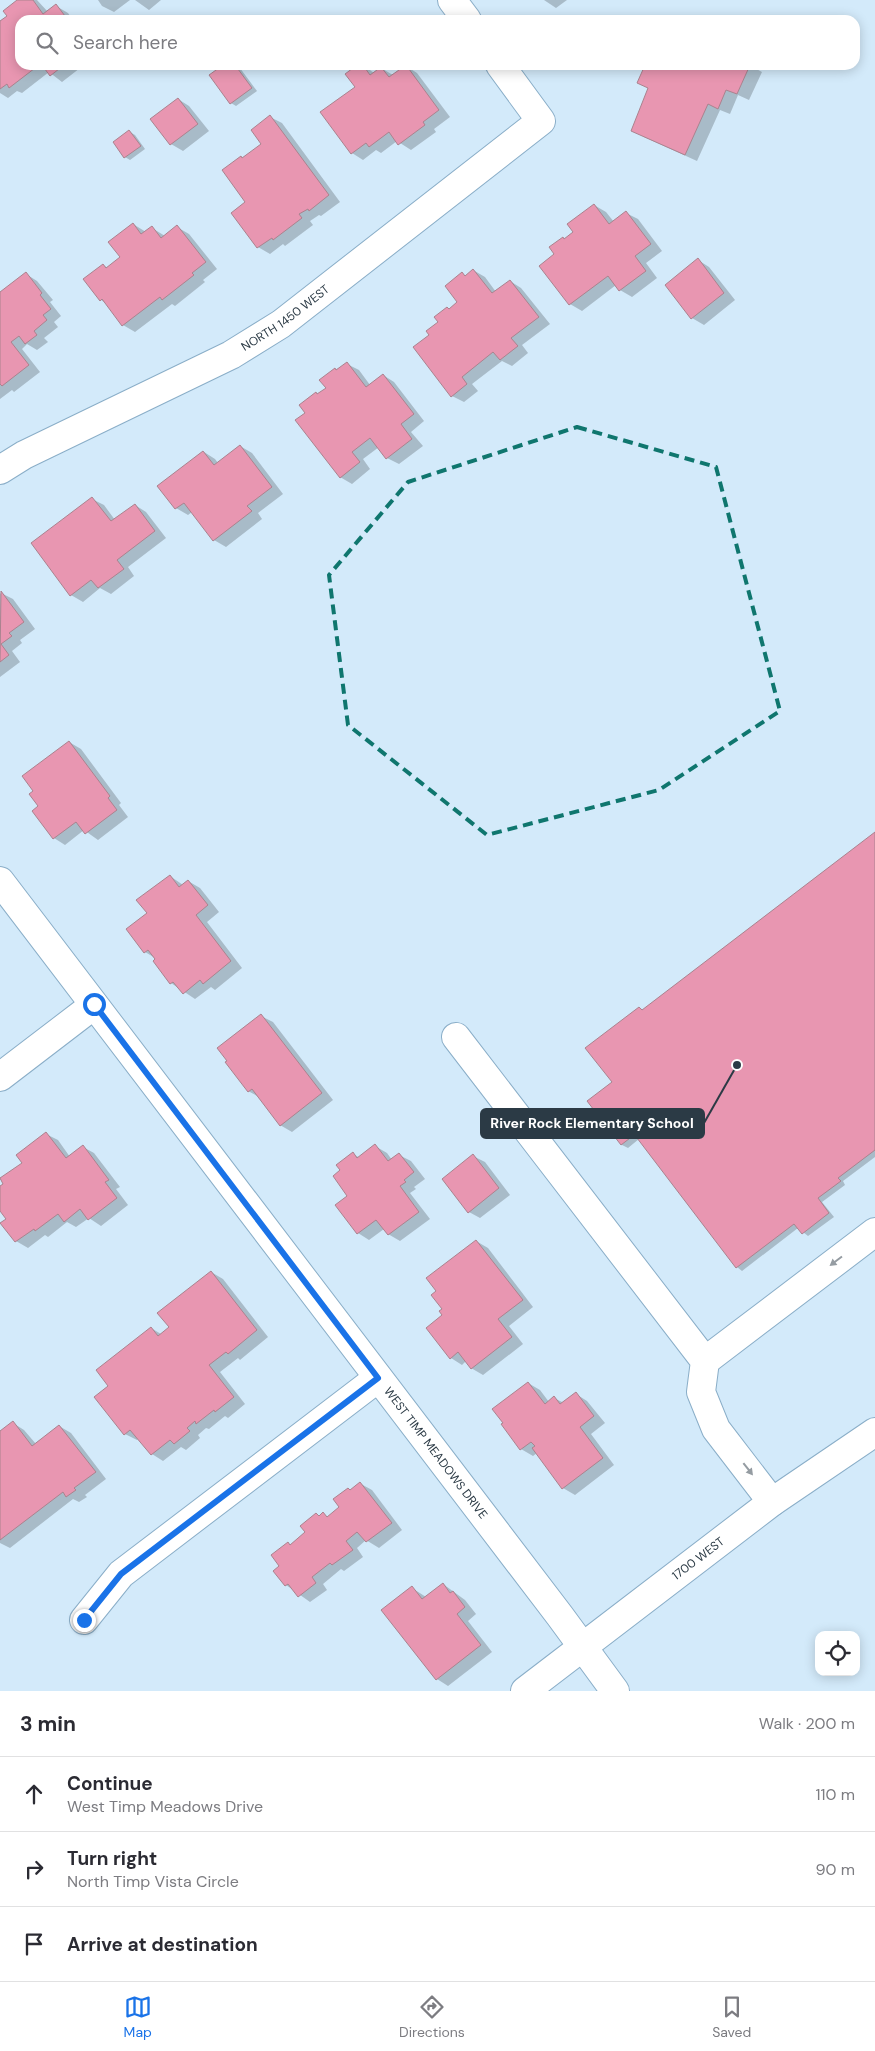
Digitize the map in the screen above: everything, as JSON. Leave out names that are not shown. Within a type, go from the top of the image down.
[{"type":"street","points":[[452,0],[463,15]]},
{"type":"street","name":"NORTH 1450 WEST","points":[[0,470],[24,455],[231,355],[281,324],[542,121],[504,70]]},
{"type":"street","name":"WEST TIMP MEADOWS DRIVE","points":[[0,881],[583,1646],[615,1691]]},
{"type":"street","points":[[0,1077],[94,1004]]},
{"type":"street","points":[[456,1037],[705,1361],[701,1392],[716,1429],[772,1502]]},
{"type":"street","points":[[705,1361],[875,1232]]},
{"type":"street","points":[[84,1620],[121,1574],[378,1378]]},
{"type":"street","name":"1700 WEST","points":[[525,1691],[772,1502],[875,1432]]},
{"type":"highlighted area","points":[[577,427],[716,467],[780,711],[659,790],[487,835],[348,725],[329,575],[408,482]]},
{"type":"building","points":[[17,0],[33,0],[43,14],[56,4],[64,15],[15,15],[15,70],[32,70],[9,88],[7,84],[0,89],[0,21],[7,16],[3,11]]},
{"type":"building","points":[[46,70],[58,70],[50,76]]},
{"type":"building","points":[[216,70],[239,70],[252,88],[230,104],[209,75]]},
{"type":"building","points":[[350,70],[366,70],[370,75],[377,70],[383,70],[389,77],[399,70],[410,70],[439,110],[423,122],[425,125],[398,145],[389,132],[369,147],[366,143],[351,154],[320,112],[355,87],[345,74]]},
{"type":"building","points":[[643,70],[748,70],[737,94],[726,90],[718,109],[708,104],[685,155],[631,131],[648,88],[637,83]]},
{"type":"building","points":[[178,98],[198,124],[170,145],[150,119]]},
{"type":"building","points":[[270,115],[329,195],[309,211],[308,209],[299,214],[302,218],[273,240],[272,238],[257,248],[231,213],[245,202],[222,170],[261,144],[251,130]]},
{"type":"building","points":[[129,130],[141,146],[124,158],[113,142]]},
{"type":"building","points":[[594,204],[609,224],[626,211],[651,244],[635,256],[646,271],[619,291],[608,276],[569,305],[539,266],[554,254],[549,247],[573,232],[567,224]]},
{"type":"building","points":[[133,223],[141,234],[152,226],[161,238],[177,225],[206,262],[192,273],[194,275],[162,300],[160,297],[122,326],[102,299],[100,301],[83,279],[103,264],[106,268],[120,257],[108,242]]},
{"type":"building","points":[[698,258],[724,293],[691,319],[665,285]]},
{"type":"building","points":[[473,269],[492,293],[510,280],[539,317],[511,338],[518,346],[500,360],[493,352],[462,377],[467,384],[451,397],[413,347],[429,335],[426,331],[438,322],[434,317],[457,302],[445,286],[462,272],[465,276]]},
{"type":"building","points":[[26,272],[42,293],[40,295],[51,309],[43,315],[47,320],[34,331],[37,335],[25,344],[19,336],[11,342],[29,365],[2,386],[0,384],[0,292]]},
{"type":"building","points":[[347,362],[366,387],[383,374],[414,414],[401,424],[412,439],[386,459],[370,438],[352,452],[360,462],[340,478],[295,420],[305,413],[299,405],[316,392],[317,394],[326,388],[319,380]]},
{"type":"building","points":[[240,445],[272,487],[247,506],[252,511],[213,541],[184,503],[175,509],[157,486],[203,451],[214,465]]},
{"type":"building","points":[[92,497],[111,521],[135,504],[155,531],[117,560],[124,569],[98,588],[91,580],[70,596],[31,543]]},
{"type":"building","points":[[1,591],[24,622],[9,633],[12,636],[1,644],[9,655],[0,662]]},
{"type":"building","points":[[69,741],[110,796],[108,798],[117,810],[85,834],[76,822],[53,839],[32,811],[38,806],[29,794],[33,791],[22,776]]},
{"type":"building","points":[[875,832],[875,1150],[838,1178],[841,1181],[818,1198],[829,1213],[802,1234],[794,1224],[736,1268],[637,1138],[634,1135],[621,1145],[587,1101],[612,1082],[585,1048],[639,1007],[642,1010]]},
{"type":"building","points":[[170,875],[179,887],[188,880],[208,905],[196,915],[231,961],[203,984],[200,980],[183,994],[173,982],[170,984],[153,961],[155,959],[148,950],[144,953],[126,929],[147,913],[136,900]]},
{"type":"building","points":[[261,1014],[322,1093],[280,1126],[252,1089],[248,1092],[225,1062],[227,1061],[217,1048]]},
{"type":"building","points":[[46,1132],[66,1158],[83,1145],[109,1180],[105,1182],[117,1198],[88,1220],[80,1209],[64,1222],[58,1214],[35,1231],[34,1229],[15,1242],[0,1223],[6,1219],[0,1211],[0,1186],[3,1184],[0,1178],[22,1163],[16,1155]]},
{"type":"building","points":[[375,1144],[388,1161],[399,1153],[414,1172],[400,1186],[419,1212],[388,1235],[376,1220],[357,1234],[335,1205],[347,1196],[333,1176],[340,1170],[336,1165],[353,1152],[357,1158]]},
{"type":"building","points":[[473,1154],[499,1188],[468,1213],[442,1179]]},
{"type":"building","points":[[476,1240],[523,1300],[498,1319],[512,1337],[471,1369],[458,1352],[450,1359],[426,1328],[442,1315],[439,1311],[442,1309],[431,1295],[436,1291],[426,1278]]},
{"type":"building","points":[[211,1271],[257,1330],[228,1354],[226,1352],[209,1365],[234,1397],[196,1424],[195,1421],[187,1428],[190,1431],[174,1444],[170,1440],[151,1455],[130,1430],[124,1435],[94,1397],[108,1386],[96,1370],[151,1327],[158,1336],[169,1327],[157,1313]]},
{"type":"building","points":[[528,1382],[545,1404],[554,1396],[560,1404],[576,1392],[594,1416],[580,1427],[603,1458],[562,1489],[532,1448],[535,1446],[531,1442],[520,1450],[492,1409]]},
{"type":"building","points":[[13,1421],[32,1446],[59,1425],[96,1472],[74,1488],[76,1490],[66,1497],[63,1492],[0,1540],[0,1431]]},
{"type":"building","points":[[360,1482],[392,1523],[366,1542],[357,1532],[346,1541],[353,1550],[332,1565],[330,1563],[312,1577],[316,1583],[298,1597],[288,1584],[285,1586],[273,1571],[279,1566],[271,1555],[288,1542],[290,1545],[305,1532],[300,1526],[316,1513],[319,1516],[323,1512],[327,1517],[339,1507],[333,1499]]},
{"type":"building","points":[[443,1583],[450,1593],[453,1591],[465,1607],[457,1614],[481,1645],[436,1680],[381,1610],[412,1586],[422,1599]]},
{"type":"place","name":"River Rock Elementary School","points":[[737,1065]]},
{"type":"route","points":[[84,1620],[121,1574],[378,1378],[94,1004]]}]
